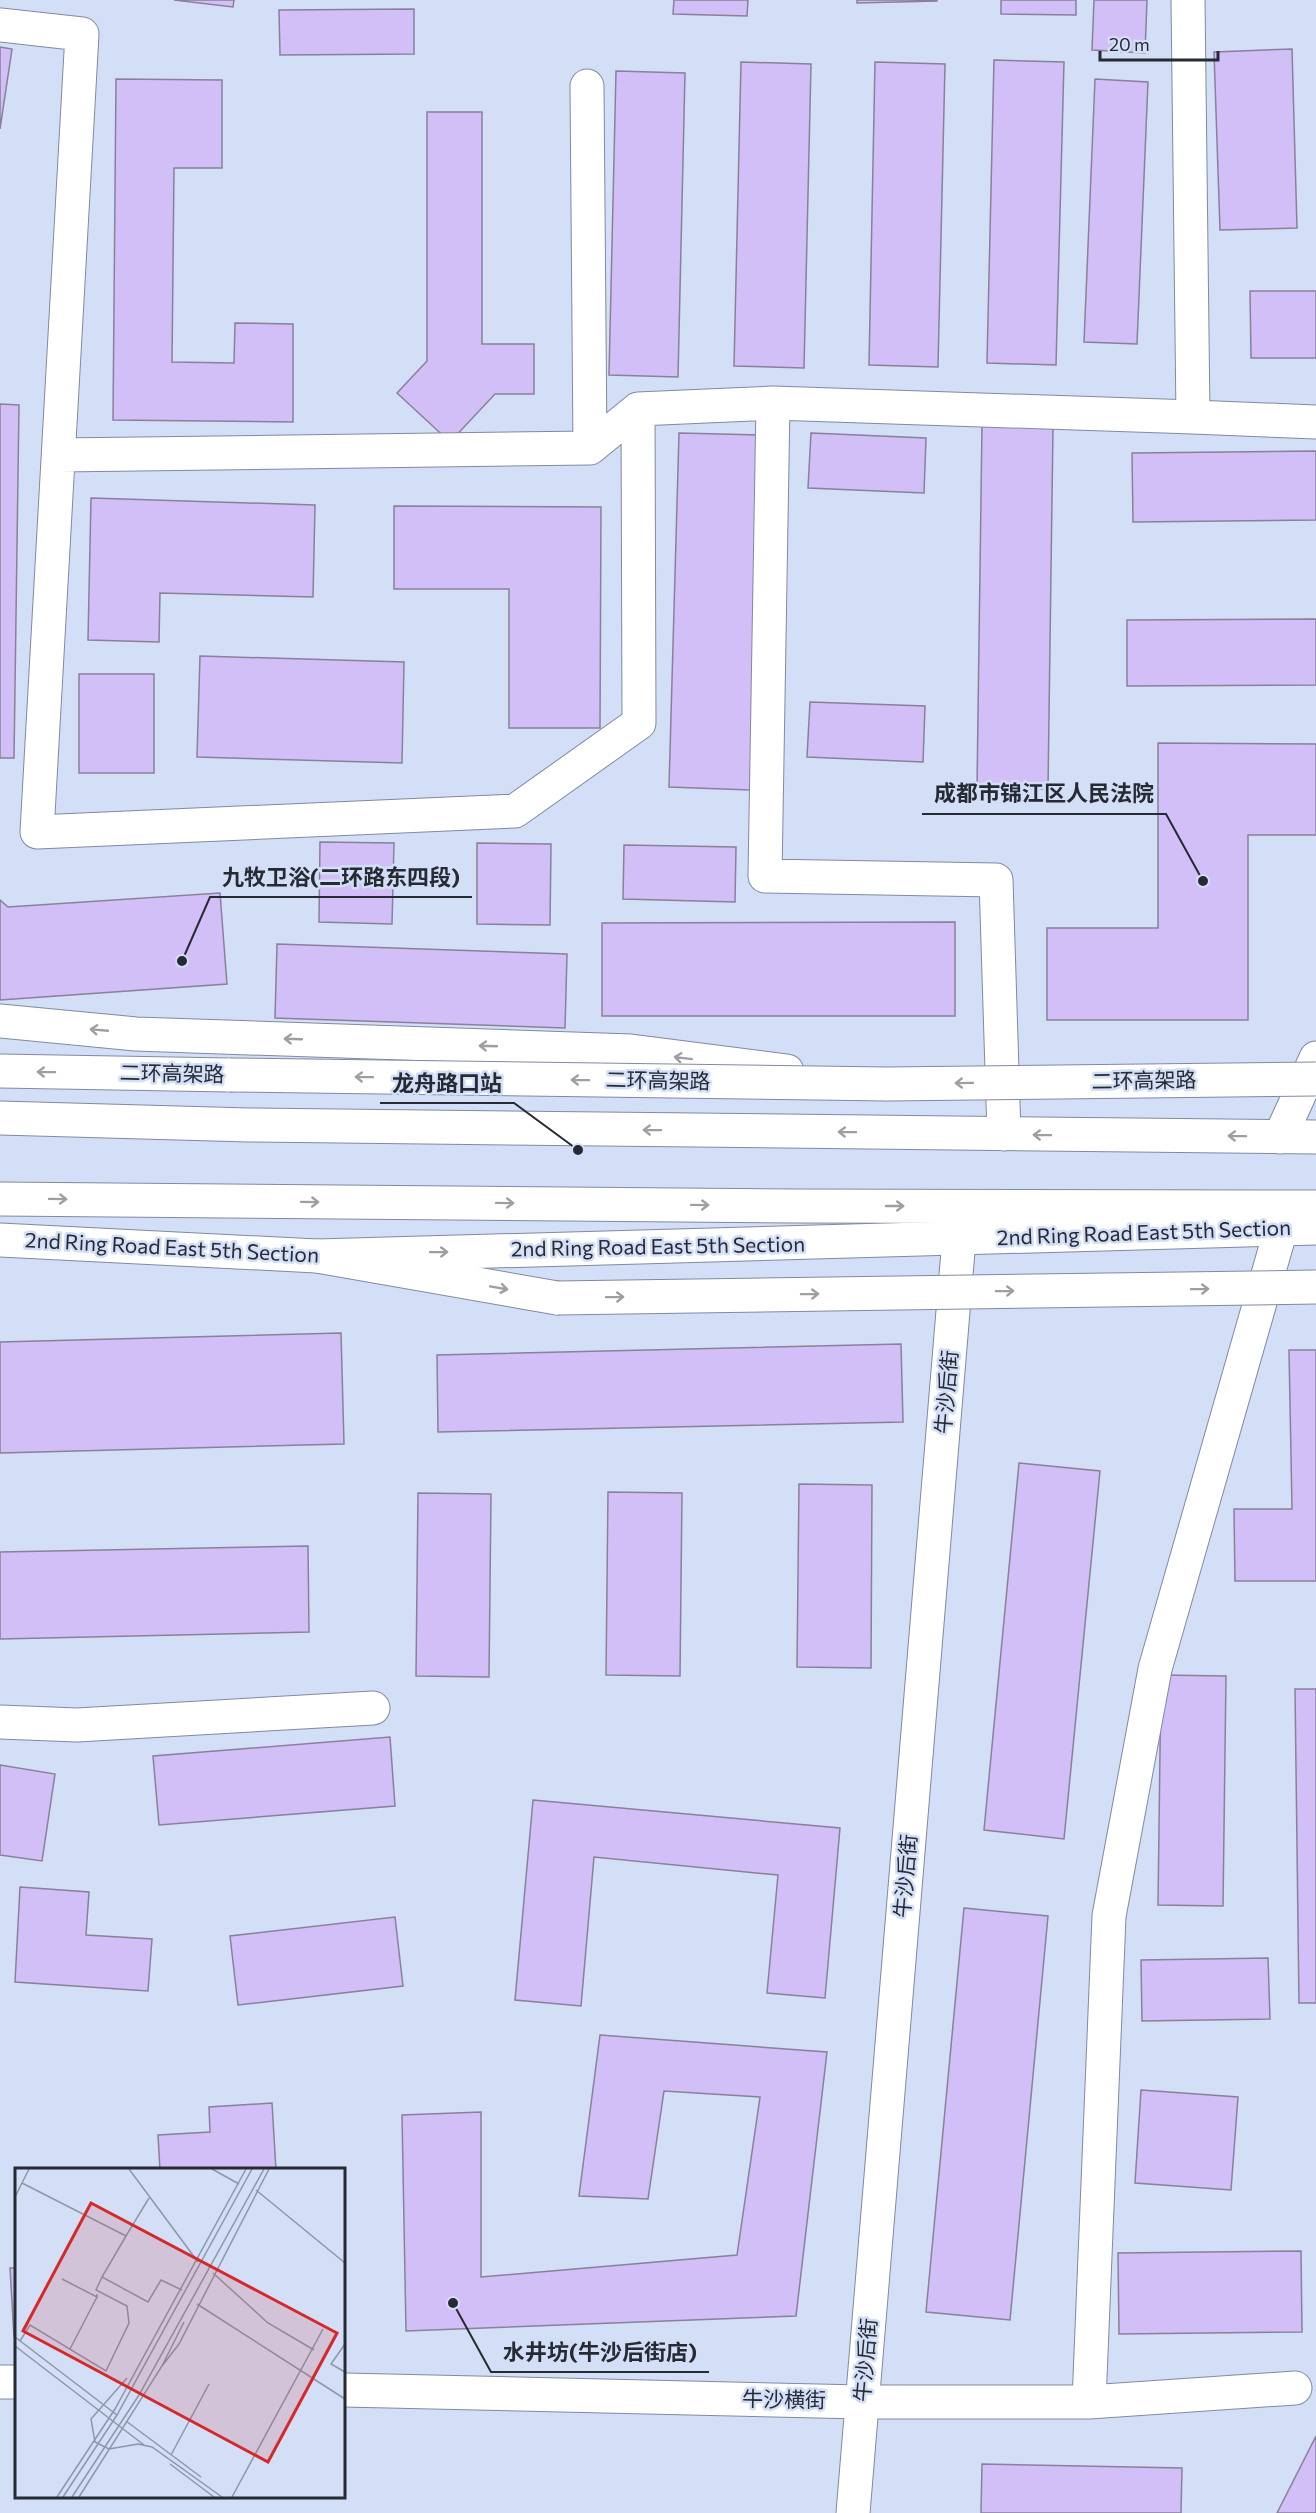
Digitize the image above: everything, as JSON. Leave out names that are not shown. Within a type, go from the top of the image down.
[{"type":"main road","points":[[1188,0],[1193,417]]},
{"type":"main road","points":[[0,25],[82,34],[37,832],[515,811],[639,723],[638,409]]},
{"type":"main road","points":[[586,86],[590,448]]},
{"type":"main road","points":[[773,403],[765,876],[996,880],[1004,1134]]},
{"type":"main road","points":[[59,455],[590,448],[638,409],[773,403],[1316,422]]},
{"type":"main road","points":[[0,1021],[136,1034],[631,1051],[886,1084]]},
{"type":"main road","points":[[1280,1137],[1316,1058]]},
{"type":"main road","name":"二环高架路","points":[[0,1071],[886,1084],[1316,1079]]},
{"type":"main road","points":[[0,1118],[249,1125],[1316,1137]]},
{"type":"main road","points":[[0,1199],[795,1206],[1316,1207]]},
{"type":"main road","name":"2nd Ring Road East 5th Section","points":[[0,1240],[317,1256],[1316,1228]]},
{"type":"main road","points":[[1089,2402],[1109,1916],[1155,1669],[1281,1229]]},
{"type":"main road","name":"牛沙后街","points":[[853,2513],[959,1239]]},
{"type":"main road","points":[[317,1256],[557,1298],[1316,1287]]},
{"type":"main road","points":[[0,1722],[77,1725],[373,1708]]},
{"type":"main road","name":"牛沙横街","points":[[345,2390],[862,2402],[1089,2402],[1295,2388]]},
{"type":"building","points":[[174,0],[234,0],[233,7]]},
{"type":"building","points":[[674,0],[748,0],[747,16],[673,14]]},
{"type":"building","points":[[857,0],[937,0],[937,1],[857,3]]},
{"type":"building","points":[[1001,0],[1076,0],[1076,15],[1001,14]]},
{"type":"building","points":[[1094,0],[1147,0],[1145,53],[1092,50]]},
{"type":"building","points":[[414,9],[414,54],[280,55],[279,10]]},
{"type":"building","points":[[0,47],[12,49],[0,129]]},
{"type":"building","points":[[1292,49],[1297,228],[1220,230],[1214,52]]},
{"type":"building","points":[[994,60],[1064,62],[1056,365],[987,363]]},
{"type":"building","points":[[741,62],[811,64],[804,368],[734,366]]},
{"type":"building","points":[[875,62],[945,64],[938,367],[869,365]]},
{"type":"building","points":[[616,71],[685,73],[678,377],[609,375]]},
{"type":"building","points":[[116,79],[222,80],[222,168],[174,168],[172,362],[234,363],[235,323],[293,324],[293,422],[113,420]]},
{"type":"building","points":[[1095,79],[1148,82],[1137,344],[1084,342]]},
{"type":"building","points":[[427,112],[482,112],[482,344],[534,344],[534,394],[495,394],[450,442],[397,393],[427,361]]},
{"type":"building","points":[[1250,291],[1316,291],[1316,358],[1251,358]]},
{"type":"building","points":[[0,404],[19,405],[14,758],[0,758]]},
{"type":"building","points":[[982,425],[1053,427],[1048,789],[977,788]]},
{"type":"building","points":[[679,433],[760,435],[750,790],[669,787]]},
{"type":"building","points":[[811,433],[926,438],[924,493],[808,488]]},
{"type":"building","points":[[1316,451],[1316,520],[1133,522],[1132,453]]},
{"type":"building","points":[[91,498],[315,505],[313,597],[160,593],[159,642],[88,640]]},
{"type":"building","points":[[394,506],[601,507],[600,728],[509,728],[509,589],[394,589]]},
{"type":"building","points":[[1316,619],[1316,685],[1127,686],[1127,620]]},
{"type":"building","points":[[200,656],[404,662],[402,763],[197,757]]},
{"type":"building","points":[[79,674],[154,674],[154,773],[79,773]]},
{"type":"building","points":[[810,702],[925,706],[923,762],[807,757]]},
{"type":"building","points":[[1158,743],[1316,744],[1316,835],[1248,835],[1248,1020],[1047,1020],[1047,928],[1158,928]]},
{"type":"building","points":[[320,842],[394,843],[392,924],[319,922]]},
{"type":"building","points":[[477,843],[551,844],[550,925],[477,924]]},
{"type":"building","points":[[624,845],[736,847],[735,902],[623,899]]},
{"type":"building","points":[[220,893],[227,984],[0,1000],[0,900],[8,907]]},
{"type":"building","points":[[955,922],[955,1016],[602,1016],[602,923]]},
{"type":"building","points":[[277,944],[567,954],[565,1028],[275,1018]]},
{"type":"building","points":[[341,1333],[344,1444],[0,1453],[0,1342]]},
{"type":"building","points":[[901,1344],[903,1422],[438,1432],[437,1355]]},
{"type":"building","points":[[1289,1350],[1316,1350],[1316,1581],[1235,1581],[1234,1509],[1292,1509]]},
{"type":"building","points":[[1019,1463],[1100,1471],[1064,1839],[984,1830]]},
{"type":"building","points":[[799,1484],[872,1485],[871,1668],[797,1667]]},
{"type":"building","points":[[608,1492],[682,1493],[680,1676],[606,1675]]},
{"type":"building","points":[[418,1493],[491,1494],[489,1677],[416,1676]]},
{"type":"building","points":[[308,1546],[309,1632],[0,1639],[0,1552]]},
{"type":"building","points":[[1161,1675],[1226,1676],[1223,1906],[1158,1905]]},
{"type":"building","points":[[1295,1689],[1316,1689],[1316,2003],[1299,2003]]},
{"type":"building","points":[[390,1737],[395,1806],[159,1825],[153,1756]]},
{"type":"building","points":[[0,1765],[55,1774],[42,1861],[0,1855]]},
{"type":"building","points":[[533,1800],[840,1828],[825,1998],[767,1993],[778,1875],[594,1857],[581,2006],[515,2000]]},
{"type":"building","points":[[20,1887],[89,1892],[86,1935],[152,1939],[148,1991],[15,1982]]},
{"type":"building","points":[[964,1908],[1048,1916],[1010,2320],[926,2312]]},
{"type":"building","points":[[395,1917],[403,1986],[238,2005],[230,1936]]},
{"type":"building","points":[[1268,1958],[1270,2019],[1142,2021],[1141,1960]]},
{"type":"building","points":[[600,2035],[827,2052],[796,2316],[406,2331],[402,2115],[481,2112],[481,2277],[737,2255],[760,2097],[664,2091],[648,2199],[579,2196]]},
{"type":"building","points":[[1141,2090],[1238,2097],[1231,2190],[1135,2183]]},
{"type":"building","points":[[272,2103],[276,2168],[160,2168],[158,2135],[210,2132],[209,2107]]},
{"type":"building","points":[[1301,2251],[1302,2332],[1119,2334],[1118,2253]]},
{"type":"building","points":[[10,2268],[15,2268],[14,2337]]},
{"type":"building","points":[[1316,2436],[1316,2513],[1277,2513]]},
{"type":"building","points":[[982,2464],[1182,2468],[1181,2513],[981,2513]]},
{"type":"place","name":"成都市锦江区人民法院","points":[[1203,881]]},
{"type":"place","name":"九牧卫浴(二环路东四段)","points":[[182,961]]},
{"type":"place","name":"龙舟路口站","points":[[578,1150]]},
{"type":"place","name":"水井坊(牛沙后街店)","points":[[453,2303]]}]
